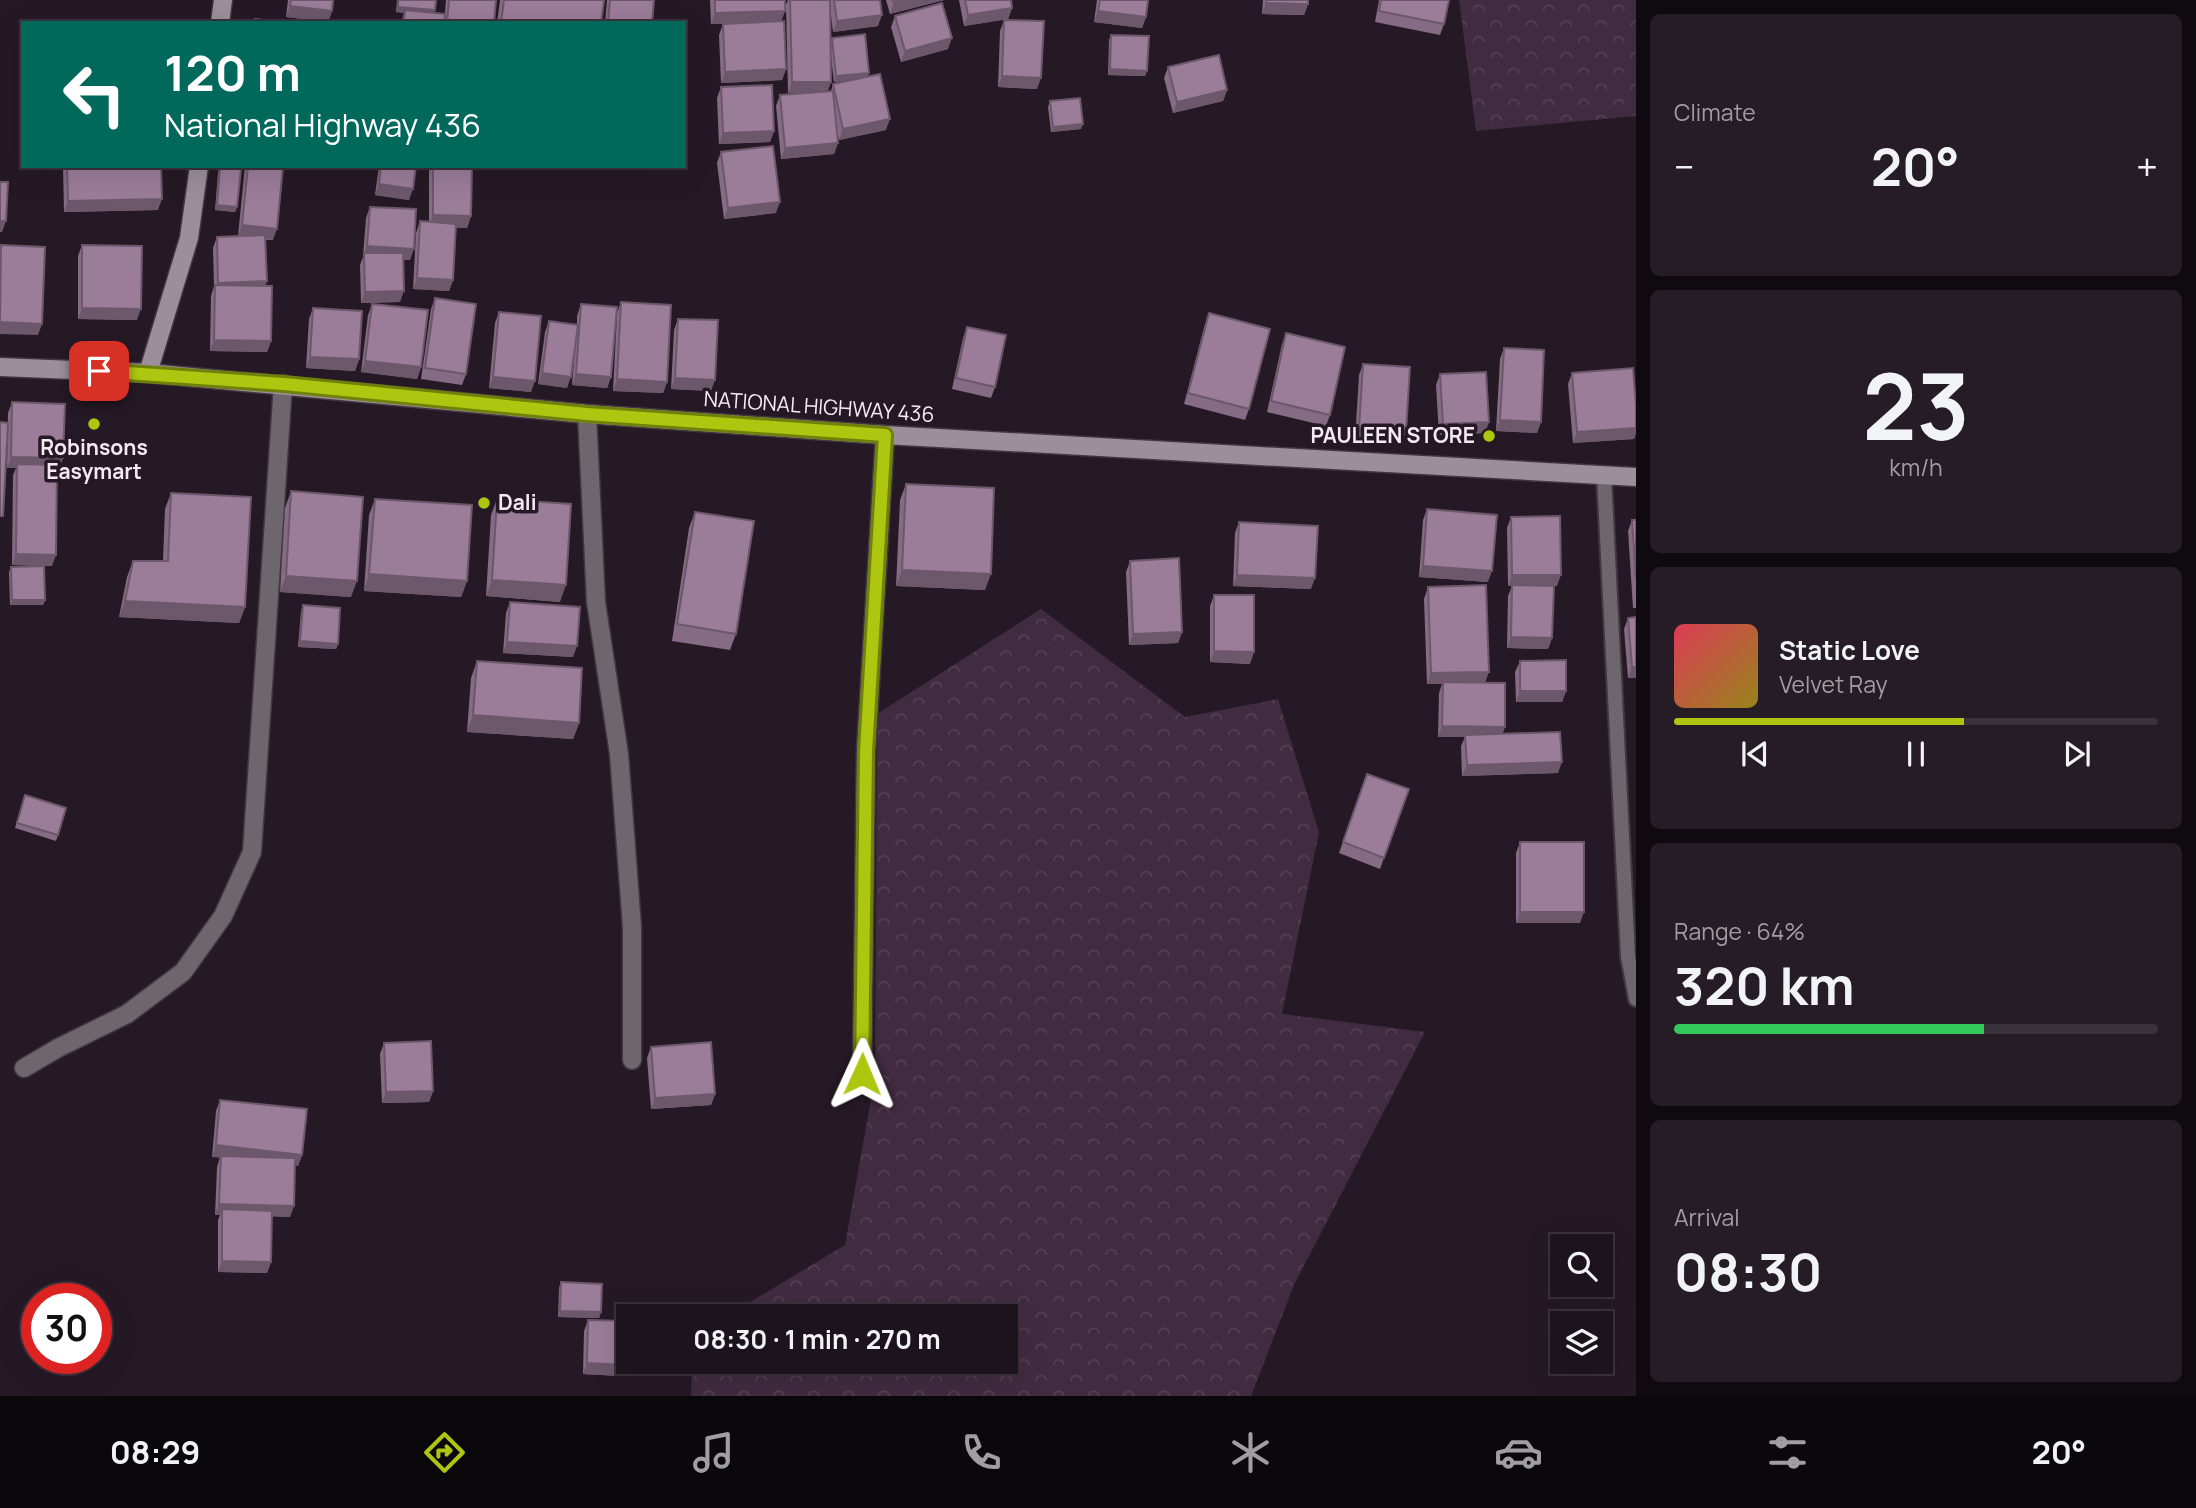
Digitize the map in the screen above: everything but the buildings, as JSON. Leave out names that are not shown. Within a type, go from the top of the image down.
[{"type":"main road","points":[[220,21],[223,0]]},
{"type":"main road","points":[[148,373],[189,238],[199,168]]},
{"type":"main road","name":"NATIONAL HIGHWAY 436","points":[[0,367],[148,373],[587,414],[885,435],[1636,477]]},
{"type":"street","points":[[24,1068],[127,1014],[183,972],[223,916],[252,852],[284,384]]},
{"type":"street","points":[[587,414],[596,602],[619,754],[632,927],[632,1060]]},
{"type":"street","points":[[862,1074],[866,751],[885,435]]},
{"type":"lane","points":[[1604,476],[1628,956],[1636,999]]},
{"type":"green space","points":[[1459,0],[1636,0],[1636,116],[1476,131]]},
{"type":"green space","points":[[1041,609],[1185,717],[1278,699],[1319,832],[1282,1014],[1425,1032],[1294,1285],[1251,1396],[691,1396],[692,1374],[1018,1374],[1018,1304],[747,1304],[845,1245],[875,1076],[877,714]]},
{"type":"place","name":"Robinsons Easymart","points":[[94,424]]},
{"type":"place","name":"PAULEEN STORE","points":[[1489,436]]},
{"type":"place","name":"Dali","points":[[484,503]]},
{"type":"route","points":[[99,371],[284,384],[587,414],[885,435],[866,751],[862,1074]]}]
